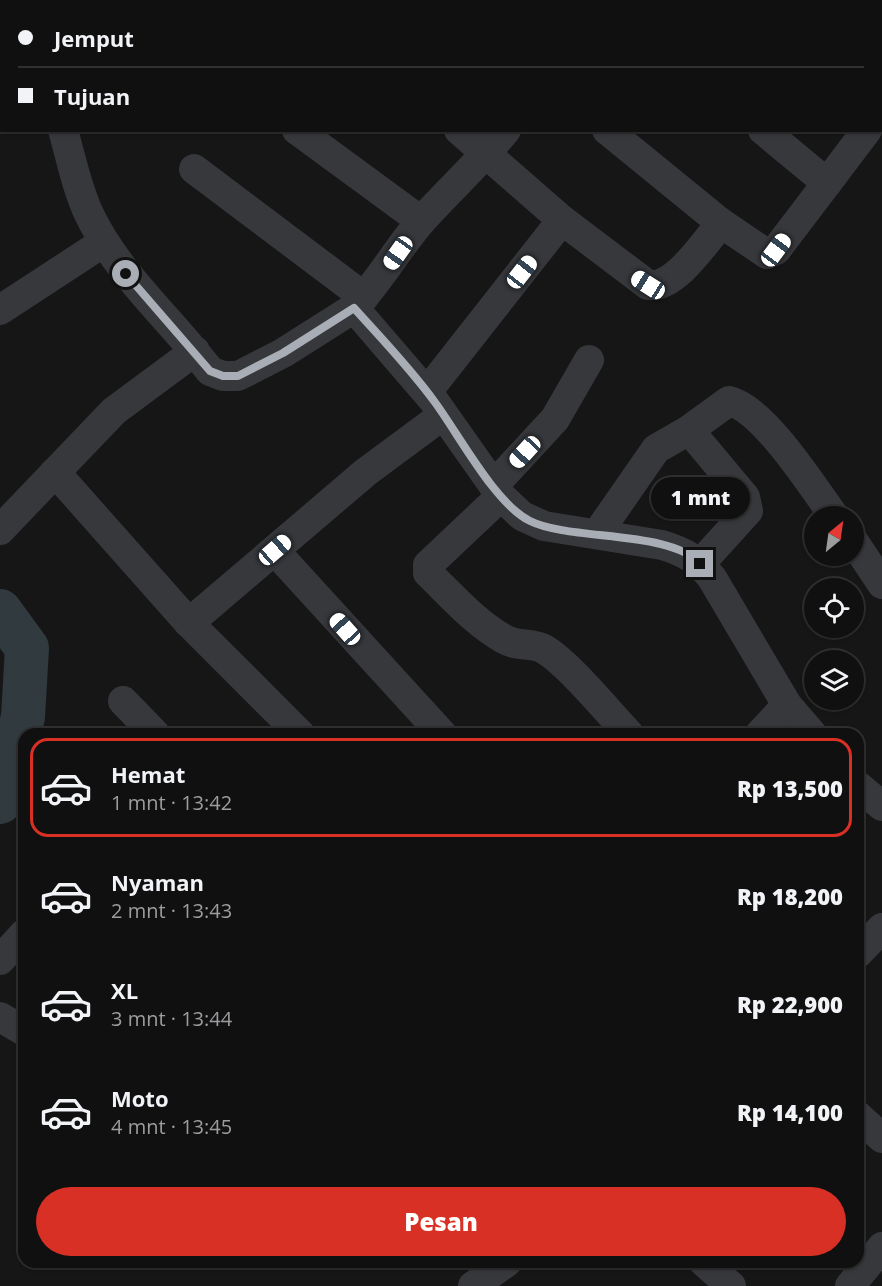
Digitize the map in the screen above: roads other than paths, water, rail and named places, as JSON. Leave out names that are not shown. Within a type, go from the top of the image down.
[{"type":"street","points":[[64,132],[88,212],[104,242],[126,274],[210,371],[223,376],[238,376],[283,353],[359,302],[421,221],[488,153],[504,132]]},
{"type":"street","points":[[300,132],[421,221]]},
{"type":"street","points":[[462,132],[562,220],[633,275],[654,286],[668,282],[677,275],[721,223]]},
{"type":"street","points":[[609,132],[721,223],[764,252],[771,253],[865,132]]},
{"type":"street","points":[[765,132],[827,183]]},
{"type":"street","points":[[194,169],[359,302],[497,490],[530,521],[680,550],[700,564],[712,578],[787,705],[807,728]]},
{"type":"street","points":[[189,623],[366,472],[435,403],[562,220]]},
{"type":"street","points":[[0,310],[104,242]]},
{"type":"street","points":[[0,530],[114,411],[195,351]]},
{"type":"street","points":[[589,360],[555,419],[497,490],[428,565],[428,573],[484,625],[505,640],[538,647],[554,656],[623,728]]},
{"type":"street","points":[[597,534],[656,448],[690,430],[729,401],[751,411],[795,462],[827,506]]},
{"type":"street","points":[[690,430],[745,497],[748,511],[700,564]]},
{"type":"street","points":[[55,472],[189,623],[294,728]]},
{"type":"street","points":[[275,550],[437,728]]},
{"type":"street","points":[[864,557],[882,584]]},
{"type":"street","points":[[123,701],[149,728]]},
{"type":"street","points":[[766,728],[787,705]]},
{"type":"street","points":[[864,947],[882,928]]},
{"type":"street","points":[[0,960],[18,940]]},
{"type":"street","points":[[0,1017],[18,1028]]},
{"type":"street","points":[[864,1122],[882,1138]]},
{"type":"street","points":[[864,1264],[871,1250]]},
{"type":"street","points":[[474,1286],[499,1268]]},
{"type":"street","points":[[711,1268],[731,1286]]},
{"type":"street","points":[[853,1285],[862,1268]]},
{"type":"waterway","points":[[0,611],[27,648],[23,717],[20,728]]},
{"type":"waterway","points":[[0,802],[18,735]]}]
